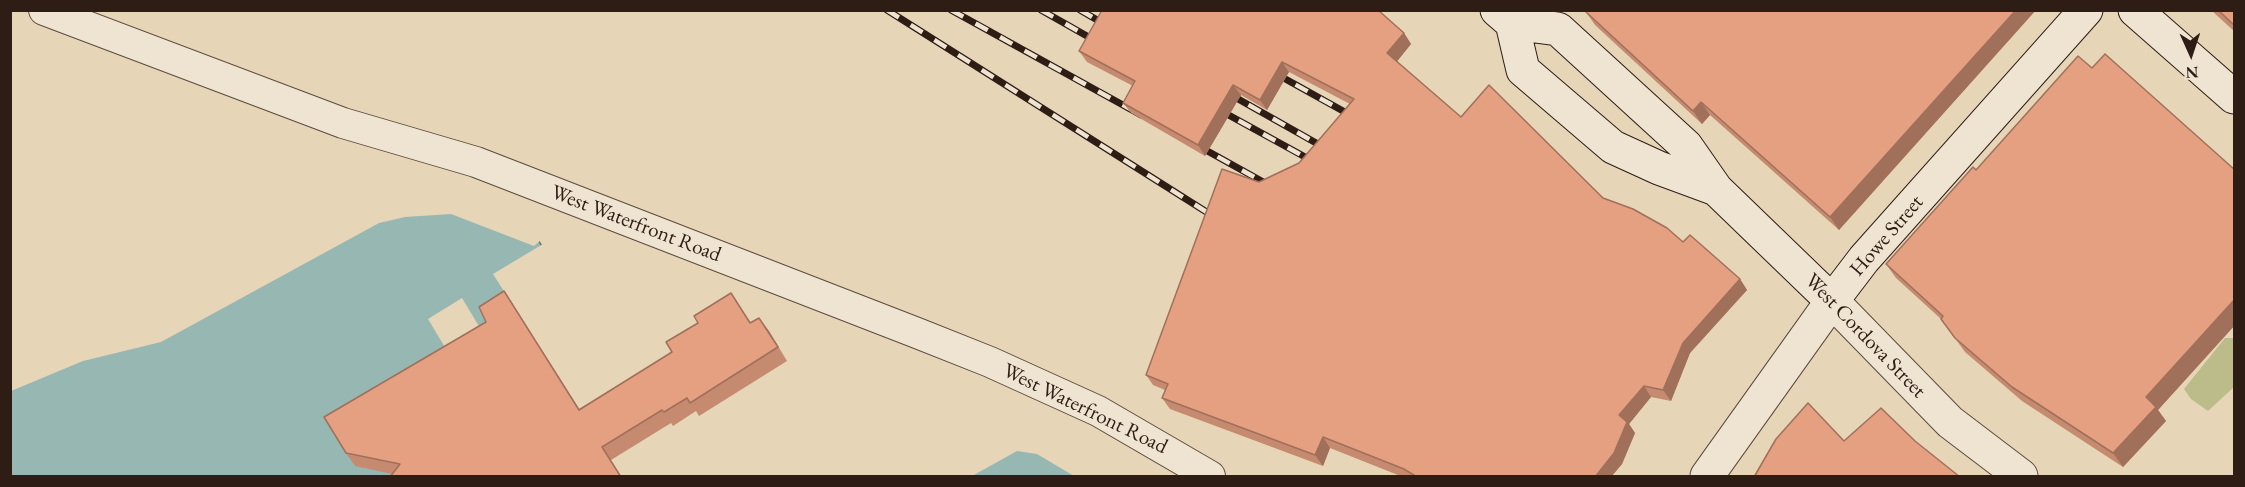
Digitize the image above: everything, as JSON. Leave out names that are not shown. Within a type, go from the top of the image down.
[{"type":"main road","name":"Howe Street","points":[[1707,477],[1864,259],[2086,10]]},
{"type":"main road","points":[[2135,10],[2235,97]]},
{"type":"main road","name":"West Cordova Street","points":[[1716,189],[1659,168],[1613,147],[1523,70],[1511,15],[1558,29],[1686,146],[1716,189],[1832,301],[1950,422],[2021,477]]},
{"type":"street","name":"West Waterfront Road","points":[[45,10],[343,123],[476,162],[906,328],[990,362],[1098,411],[1210,477]]},
{"type":"shaded area","points":[[2225,338],[2234,338],[2234,387],[2208,411],[2191,399],[2184,389]]},
{"type":"water","points":[[434,199],[534,233],[679,476],[11,476],[10,377],[136,329],[230,278]]},
{"type":"water","points":[[1001,430],[1142,476],[926,476]]},
{"type":"pier","points":[[433,196],[481,204],[535,231],[541,240],[534,246],[451,214],[405,217],[379,223],[161,342],[83,361],[11,391],[10,374],[54,354],[135,326],[229,275],[300,247],[386,203]]},
{"type":"pier","points":[[543,244],[682,476],[473,476],[479,391],[355,466],[334,431],[495,336],[486,316],[511,302],[493,274]]},
{"type":"pier","points":[[462,298],[483,333],[449,354],[428,319]]},
{"type":"pier","points":[[1001,427],[1048,440],[1053,429],[1056,428],[1145,476],[1074,476],[1037,454],[1017,451],[972,476],[923,476]]},
{"type":"building","points":[[1102,10],[1378,10],[1404,33],[1387,53],[1461,117],[1489,85],[1603,198],[1633,209],[1667,228],[1683,242],[1690,235],[1740,279],[1683,343],[1663,390],[1644,386],[1619,415],[1627,422],[1614,453],[1595,477],[1417,477],[1404,469],[1323,437],[1315,455],[1162,398],[1168,384],[1146,375],[1222,169],[1259,182],[1299,163],[1354,99],[1282,62],[1260,100],[1233,85],[1198,145],[1123,103],[1135,81],[1079,51]]},
{"type":"building","points":[[1587,10],[2016,10],[1830,217],[1701,102],[1693,111],[1586,12]]},
{"type":"building","points":[[2218,10],[2235,10],[2235,26]]},
{"type":"building","points":[[2105,54],[2235,170],[2235,299],[2146,397],[2156,407],[2113,453],[2012,387],[1955,338],[1941,319],[1943,316],[1886,264],[1973,167],[1976,170],[2078,56],[2092,68]]},
{"type":"building","points":[[504,291],[579,410],[672,352],[666,342],[698,323],[694,316],[731,293],[750,323],[759,318],[778,347],[690,403],[687,398],[664,412],[662,410],[602,447],[621,477],[390,477],[400,464],[346,453],[324,417],[486,322],[479,307]]},
{"type":"building","points":[[1808,403],[1844,441],[1881,408],[1915,441],[1960,477],[1754,477],[1776,439]]},
{"type":"railway","points":[[887,10],[1216,218]]},
{"type":"railway","points":[[951,10],[1141,115]]},
{"type":"railway","points":[[1041,10],[1101,44]]},
{"type":"railway","points":[[1080,10],[1111,28]]},
{"type":"railway","points":[[1271,71],[1352,116]]},
{"type":"railway","points":[[1224,91],[1325,148]]},
{"type":"railway","points":[[1214,107],[1316,163]]},
{"type":"railway","points":[[1193,143],[1274,188]]}]
